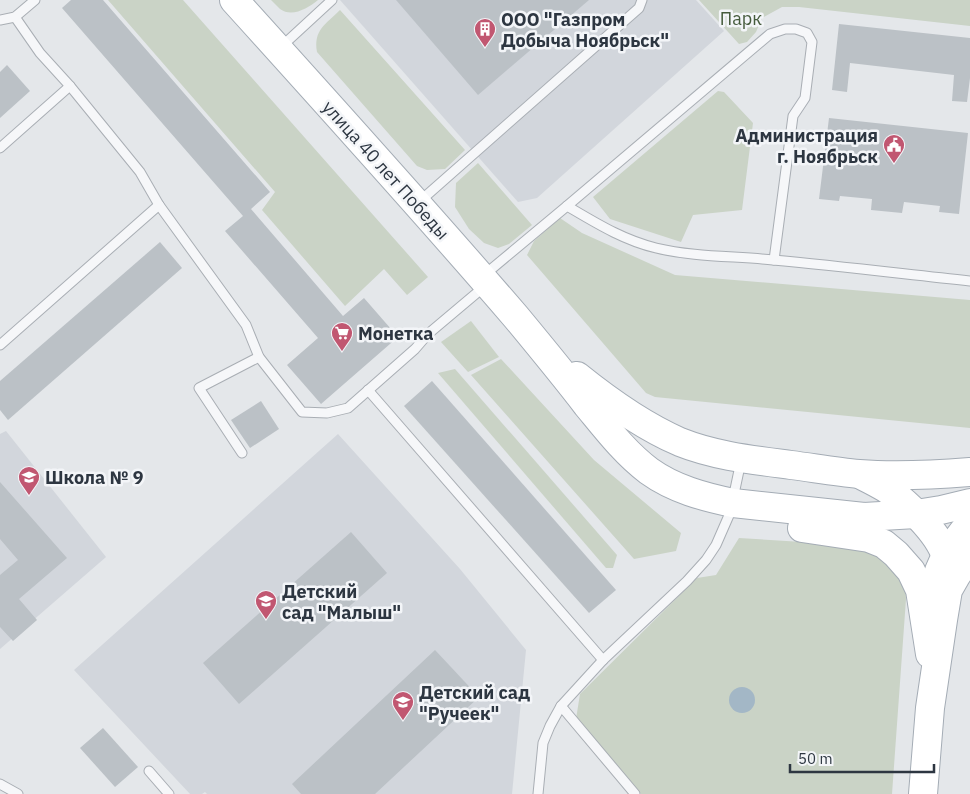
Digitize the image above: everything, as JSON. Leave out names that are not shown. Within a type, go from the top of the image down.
[{"type":"main road","name":"улица 40 лет Победы","points":[[234,0],[417,203],[536,341],[612,436],[630,455],[649,471],[702,501],[732,508]]},
{"type":"main road","name":"улица 40 лет Победы","points":[[536,341],[586,383],[624,410],[680,442],[707,451],[742,459],[859,474],[905,476],[970,472]]},
{"type":"main road","points":[[859,474],[899,498],[935,536],[958,555]]},
{"type":"main road","points":[[732,508],[864,517],[916,514],[970,503]]},
{"type":"main road","points":[[732,508],[765,522],[869,538],[884,544],[911,571],[920,590],[930,654]]},
{"type":"main road","points":[[923,794],[930,708],[948,590],[956,576],[958,555],[970,523]]},
{"type":"main road","points":[[930,708],[933,590],[940,567],[958,555]]},
{"type":"lane","points":[[0,20],[15,17],[35,0]]},
{"type":"lane","points":[[278,49],[332,0]]},
{"type":"lane","points":[[417,203],[639,8],[642,0]]},
{"type":"lane","points":[[15,17],[40,53],[70,86],[140,172],[159,205],[246,325],[259,357],[302,412],[327,413],[348,408],[416,349],[428,334],[567,206],[770,34],[796,29],[807,33],[812,42],[805,98],[793,116],[774,260]]},
{"type":"lane","points":[[0,148],[70,86]]},
{"type":"lane","points":[[0,346],[159,205]]},
{"type":"lane","points":[[567,206],[610,231],[655,248],[678,252],[774,260],[970,281]]},
{"type":"lane","points":[[242,453],[199,388],[259,357]]},
{"type":"lane","points":[[368,390],[603,660]]},
{"type":"lane","points":[[538,794],[543,743],[561,706],[603,660],[687,581],[706,560],[716,545],[732,508],[742,459]]},
{"type":"lane","points":[[561,706],[635,794]]},
{"type":"lane","points":[[149,771],[169,794]]},
{"type":"lane","points":[[0,784],[18,794]]},
{"type":"shaded area","points":[[340,0],[696,0],[724,31],[537,198],[518,202]]},
{"type":"shaded area","name":"Школа № 9","points":[[6,431],[106,557],[0,649],[0,434]]},
{"type":"shaded area","name":"Детский сад \"Малыш\"","points":[[338,434],[460,569],[526,650],[512,794],[207,794],[205,792],[202,794],[190,794],[74,670]]},
{"type":"green space","points":[[108,0],[183,0],[428,277],[407,295],[384,269],[345,306],[262,210],[275,192]]},
{"type":"green space","points":[[271,0],[318,0],[305,9],[290,13],[280,9]]},
{"type":"green space","name":"Парк","points":[[699,0],[970,0],[970,26],[799,7],[782,7],[762,18],[756,32],[747,42],[739,44]]},
{"type":"green space","points":[[340,10],[465,150],[445,169],[427,170],[417,166],[317,52],[316,44],[319,33]]},
{"type":"green space","points":[[718,91],[724,92],[753,123],[742,210],[693,215],[681,242],[610,219],[593,197]]},
{"type":"green space","points":[[478,163],[532,225],[509,244],[498,248],[484,243],[469,229],[455,207],[456,183]]},
{"type":"green space","points":[[560,218],[582,233],[675,275],[970,300],[970,428],[655,397],[646,393],[527,255],[534,241]]},
{"type":"green space","points":[[471,321],[499,357],[468,372],[441,342]]},
{"type":"green space","points":[[501,359],[594,460],[681,533],[676,551],[634,559],[471,375]]},
{"type":"green space","points":[[455,369],[617,555],[613,568],[606,568],[438,373]]},
{"type":"green space","points":[[739,538],[867,546],[905,581],[906,599],[892,794],[641,794],[576,719],[580,694],[697,578],[716,575]]},
{"type":"water","points":[[742,687],[751,691],[755,700],[751,709],[742,713],[733,709],[729,700],[733,691]]},
{"type":"building","points":[[71,0],[103,0],[270,192],[251,209],[343,316],[364,298],[398,337],[321,404],[287,365],[318,338],[225,231],[243,216],[62,8]]},
{"type":"building","name":"ООО \"Газпром Добыча Ноябрьск\"","points":[[396,0],[589,0],[478,95]]},
{"type":"building","points":[[839,24],[970,38],[970,78],[967,102],[952,101],[954,75],[850,63],[847,92],[832,90]]},
{"type":"building","points":[[7,65],[30,91],[0,118],[0,72]]},
{"type":"building","name":"Администрация г. Ноябрьск","points":[[829,118],[968,133],[959,214],[939,212],[940,206],[904,202],[902,213],[871,210],[872,199],[840,196],[839,201],[819,199]]},
{"type":"building","points":[[160,242],[182,268],[8,420],[0,410],[0,381]]},
{"type":"building","points":[[432,381],[616,590],[589,613],[404,406]]},
{"type":"building","points":[[261,401],[279,429],[250,448],[231,420]]},
{"type":"building","points":[[0,482],[67,558],[19,599],[37,620],[13,641],[0,627],[0,575],[18,560],[0,539]]},
{"type":"building","points":[[351,532],[387,573],[239,704],[203,663]]},
{"type":"building","points":[[435,650],[479,697],[375,794],[301,794],[292,784]]},
{"type":"building","points":[[103,728],[138,767],[115,787],[80,748]]},
{"type":"place","name":"ООО \"Газпром Добыча Ноябрьск\"","points":[[485,48]]},
{"type":"place","name":"Администрация г. Ноябрьск","points":[[894,164]]},
{"type":"place","name":"Монетка","points":[[342,352]]},
{"type":"place","name":"Школа № 9","points":[[29,496]]},
{"type":"place","name":"Детский сад \"Малыш\"","points":[[266,620]]},
{"type":"place","name":"Детский сад \"Ручеек\"","points":[[403,721]]}]
